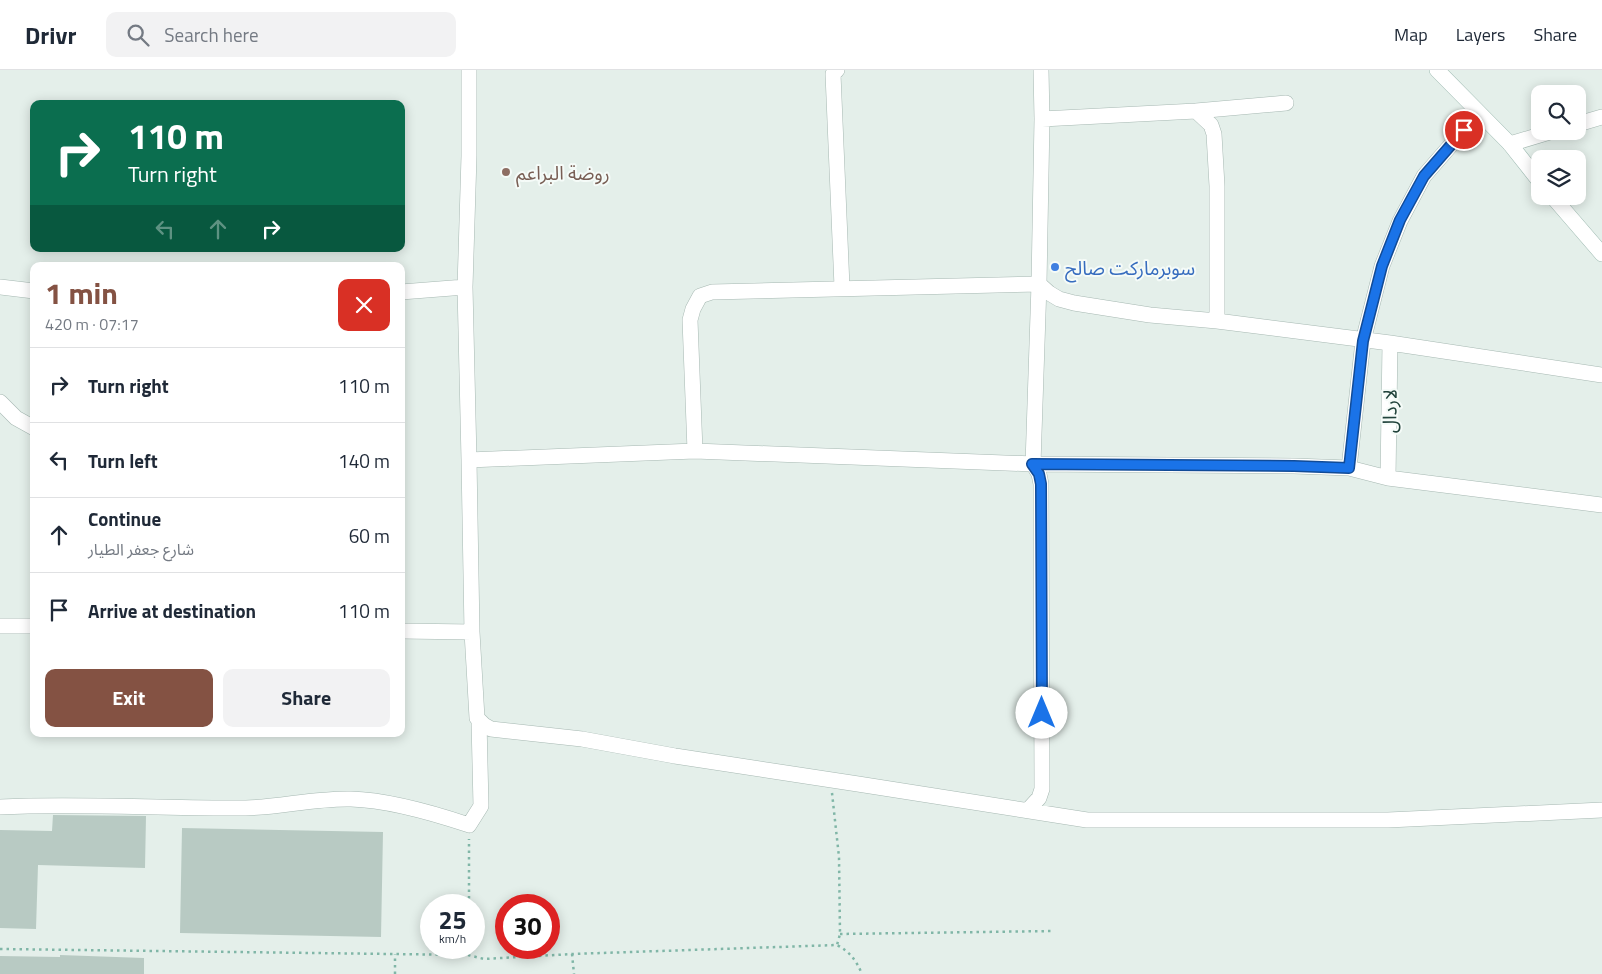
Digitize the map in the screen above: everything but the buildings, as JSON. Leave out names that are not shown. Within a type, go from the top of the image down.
[{"type":"street","points":[[469,70],[469,156],[464,287],[472,632],[477,718],[480,722],[491,729],[501,731],[582,739],[675,756],[1087,820],[1388,820],[1602,810]]},
{"type":"street","points":[[837,70],[833,74],[842,288]]},
{"type":"street","points":[[1028,810],[1039,798],[1042,789],[1041,484],[1039,474],[1032,464],[1039,284],[1041,70]]},
{"type":"street","points":[[1437,70],[1510,144],[1531,171]]},
{"type":"street","points":[[1042,119],[1196,111],[1286,103]]},
{"type":"street","points":[[1196,111],[1211,125],[1214,134],[1217,186],[1217,321]]},
{"type":"street","points":[[1349,468],[1363,341],[1382,266],[1400,220],[1424,176],[1464,130],[1482,116]]},
{"type":"street","points":[[1586,122],[1602,117]]},
{"type":"street","points":[[1510,144],[1531,138]]},
{"type":"street","points":[[1560,205],[1602,254]]},
{"type":"street","points":[[695,451],[690,320],[700,296],[712,292],[1039,284],[1049,294],[1074,303],[1150,315],[1217,321],[1390,344],[1602,375]]},
{"type":"street","points":[[0,287],[30,291]]},
{"type":"street","points":[[405,292],[464,287]]},
{"type":"street","name":"لاردال","points":[[1388,478],[1390,344]]},
{"type":"street","points":[[0,402],[16,418],[30,426]]},
{"type":"street","points":[[469,460],[695,451],[1032,464],[1349,468],[1388,478],[1602,505]]},
{"type":"street","points":[[0,626],[30,626]]},
{"type":"street","points":[[405,631],[472,632]]},
{"type":"street","points":[[0,807],[36,805],[248,808],[351,799],[378,801],[438,814],[469,824],[481,806],[480,722]]},
{"type":"street","points":[[1042,789],[1050,806],[1061,816]]},
{"type":"path","points":[[830,779],[839,857],[840,934],[837,945]]},
{"type":"path","points":[[469,824],[469,894]]},
{"type":"path","points":[[840,934],[1053,931]]},
{"type":"path","points":[[485,959],[837,945],[846,950],[854,959],[862,974]]},
{"type":"path","points":[[0,949],[420,954]]},
{"type":"path","points":[[395,954],[395,974]]},
{"type":"path","points":[[572,954],[574,974]]},
{"type":"place","name":"روضة البراعم","points":[[506,172]]},
{"type":"place","name":"سوبرماركت صالح","points":[[1055,267]]},
{"type":"route","points":[[1042,713],[1041,484],[1039,474],[1032,464],[1349,468],[1363,341],[1382,266],[1400,220],[1424,176],[1464,130]]}]
